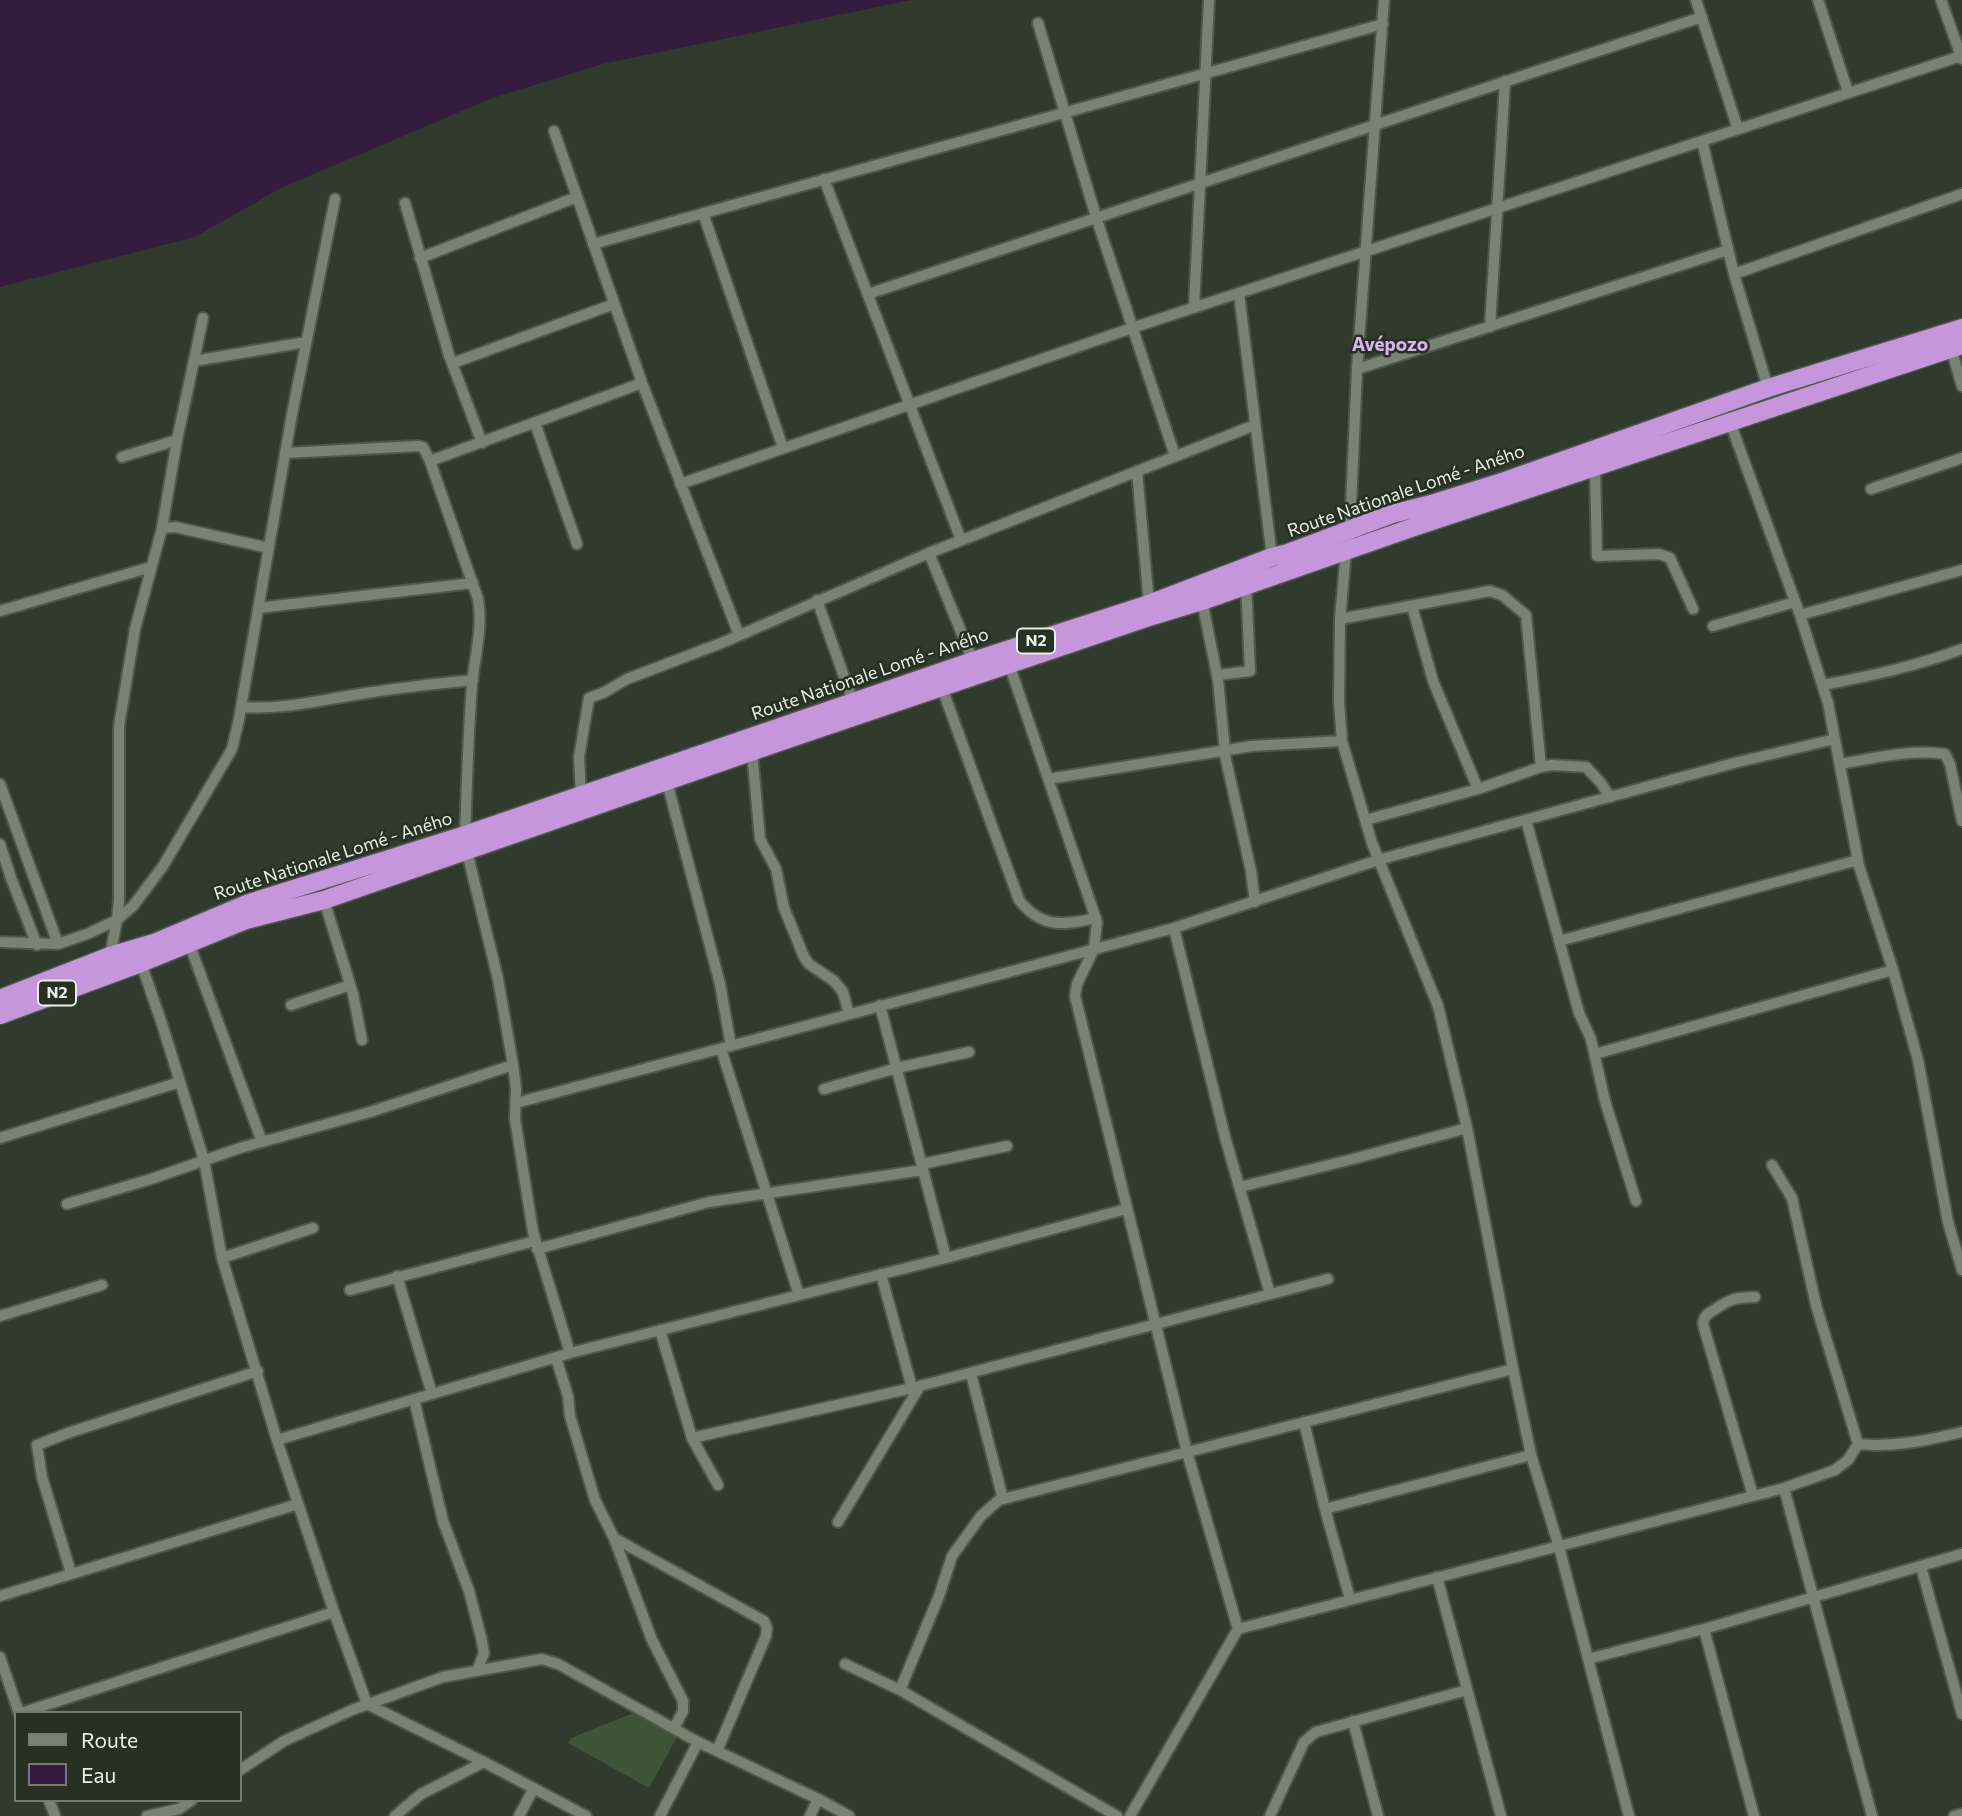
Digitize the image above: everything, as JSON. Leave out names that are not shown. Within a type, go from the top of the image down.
[{"type":"highway","name":"Route Nationale Lomé - Aného","points":[[112,964],[141,963],[246,920],[324,900],[581,796],[973,661],[1149,604],[1392,514],[1505,481],[1768,388],[1962,328]]},
{"type":"highway","name":"Route Nationale Lomé - Aného","points":[[112,964],[248,903],[466,844],[667,782],[1411,528],[1956,347]]},
{"type":"highway","name":"N2","points":[[0,999],[90,963],[112,964]]},
{"type":"highway","name":"N2","points":[[0,1015],[112,964]]},
{"type":"street","points":[[1194,308],[1209,0]]},
{"type":"street","points":[[1384,0],[1357,369],[1350,530],[1340,619],[1339,701],[1342,741],[1378,860],[1438,1006],[1467,1128],[1531,1455],[1559,1547],[1629,1816]]},
{"type":"street","points":[[1696,0],[1738,129]]},
{"type":"street","points":[[1818,0],[1848,92]]},
{"type":"street","points":[[680,484],[1132,328],[1961,57],[1941,0]]},
{"type":"street","points":[[867,294],[1097,220],[1702,17]]},
{"type":"street","points":[[1038,23],[1097,220],[1175,456]]},
{"type":"street","points":[[593,244],[1382,24]]},
{"type":"street","points":[[1490,327],[1505,81]]},
{"type":"street","points":[[554,131],[642,383],[740,635]]},
{"type":"street","points":[[1702,141],[1734,274],[1768,388]]},
{"type":"street","points":[[824,179],[961,540]]},
{"type":"street","points":[[1734,274],[1962,194]]},
{"type":"street","points":[[419,258],[577,197]]},
{"type":"street","points":[[0,942],[58,944],[117,920],[147,890],[192,820],[232,749],[285,453],[335,199]]},
{"type":"street","points":[[405,202],[419,258],[482,443]]},
{"type":"street","points":[[703,213],[783,448]]},
{"type":"street","points":[[1357,369],[1728,250]]},
{"type":"street","points":[[1239,294],[1272,557]]},
{"type":"street","points":[[453,363],[614,304]]},
{"type":"street","points":[[112,964],[117,920],[120,726],[135,629],[162,528],[177,440],[204,318]]},
{"type":"street","points":[[194,360],[306,342]]},
{"type":"street","points":[[1956,347],[1962,386]]},
{"type":"street","points":[[430,460],[642,383]]},
{"type":"street","points":[[1730,422],[1823,685],[1858,860],[1918,1060],[1948,1223],[1962,1270]]},
{"type":"street","points":[[535,423],[577,544]]},
{"type":"street","points":[[581,796],[579,757],[589,698],[627,679],[740,635],[929,553],[1255,425]]},
{"type":"street","points":[[122,457],[177,440]]},
{"type":"street","points":[[285,453],[423,447],[473,583],[478,599],[481,629],[473,680],[466,844],[498,979],[516,1088],[515,1119],[536,1245],[570,1353]]},
{"type":"street","points":[[1871,489],[1962,458]]},
{"type":"street","points":[[1595,468],[1597,556],[1660,554],[1671,558],[1693,609]]},
{"type":"street","points":[[1137,471],[1149,604]]},
{"type":"street","points":[[162,528],[175,527],[269,548]]},
{"type":"street","points":[[929,553],[973,661]]},
{"type":"street","points":[[0,611],[151,567]]},
{"type":"street","points":[[1800,615],[1962,570]]},
{"type":"street","points":[[258,608],[473,583]]},
{"type":"street","points":[[1218,675],[1250,671],[1246,584]]},
{"type":"street","points":[[1340,619],[1490,591],[1502,595],[1526,615],[1541,767]]},
{"type":"street","points":[[817,600],[853,702]]},
{"type":"street","points":[[1202,601],[1218,675],[1225,751],[1251,871],[1255,902]]},
{"type":"street","points":[[1713,626],[1795,603]]},
{"type":"street","points":[[1412,606],[1433,681],[1478,789]]},
{"type":"street","points":[[1823,685],[1873,676],[1962,649]]},
{"type":"street","points":[[1009,664],[1097,922],[1094,949],[1074,996],[1187,1452],[1238,1629]]},
{"type":"street","points":[[241,706],[280,708],[356,694],[473,680]]},
{"type":"street","points":[[942,688],[1019,900],[1027,911],[1042,921],[1066,924],[1096,919]]},
{"type":"street","points":[[516,1103],[1174,928],[1378,860],[1734,763],[1835,739]]},
{"type":"street","points":[[1048,779],[1252,746],[1342,741]]},
{"type":"street","points":[[752,752],[760,839],[776,869],[784,908],[804,957],[809,964],[834,981],[843,992],[849,1014]]},
{"type":"street","points":[[1840,764],[1908,752],[1945,754],[1950,764],[1962,821]]},
{"type":"street","points":[[1366,820],[1552,765],[1586,767],[1610,797]]},
{"type":"street","points":[[667,782],[720,984],[726,1047],[799,1295]]},
{"type":"street","points":[[0,784],[58,944]]},
{"type":"street","points":[[1526,820],[1579,1013],[1595,1054],[1605,1101],[1636,1201]]},
{"type":"street","points":[[0,844],[37,945]]},
{"type":"street","points":[[1559,940],[1858,860]]},
{"type":"street","points":[[324,900],[350,985],[362,1040]]},
{"type":"street","points":[[1174,928],[1225,1137],[1270,1294]]},
{"type":"street","points":[[189,943],[262,1142]]},
{"type":"street","points":[[141,963],[204,1160],[222,1258],[277,1440],[367,1704],[586,1816]]},
{"type":"street","points":[[1595,1054],[1893,970]]},
{"type":"street","points":[[291,1005],[350,985]]},
{"type":"street","points":[[880,1005],[946,1258]]},
{"type":"street","points":[[824,1089],[897,1068],[969,1052]]},
{"type":"street","points":[[67,1205],[513,1065]]},
{"type":"street","points":[[0,1138],[180,1082]]},
{"type":"street","points":[[1240,1186],[1467,1128]]},
{"type":"street","points":[[350,1290],[397,1276],[709,1202],[923,1167],[1007,1146]]},
{"type":"street","points":[[1130,1816],[1238,1629],[1784,1488],[1835,1470],[1848,1460],[1858,1444],[1816,1305],[1789,1191],[1772,1165]]},
{"type":"street","points":[[277,1440],[570,1353],[946,1258],[1126,1209]]},
{"type":"street","points":[[222,1258],[313,1228]]},
{"type":"street","points":[[838,1522],[916,1387],[881,1274]]},
{"type":"street","points":[[397,1276],[432,1394]]},
{"type":"street","points":[[692,1438],[971,1374],[1328,1279]]},
{"type":"street","points":[[0,1316],[102,1285]]},
{"type":"street","points":[[1753,1496],[1703,1324],[1706,1315],[1726,1301],[1755,1297]]},
{"type":"street","points":[[660,1330],[692,1438],[718,1485]]},
{"type":"street","points":[[556,1357],[595,1500],[614,1538],[648,1631],[682,1701],[683,1711],[674,1728]]},
{"type":"street","points":[[900,1689],[940,1596],[952,1556],[981,1516],[999,1500],[1513,1369]]},
{"type":"street","points":[[71,1573],[43,1476],[37,1445],[258,1371]]},
{"type":"street","points":[[971,1374],[1003,1499]]},
{"type":"street","points":[[414,1399],[443,1521],[469,1591],[481,1637],[484,1653],[477,1671]]},
{"type":"street","points":[[1304,1422],[1350,1599]]},
{"type":"street","points":[[1858,1444],[1914,1443],[1962,1432]]},
{"type":"street","points":[[1325,1509],[1531,1455]]},
{"type":"street","points":[[1784,1488],[1872,1816]]},
{"type":"street","points":[[0,1596],[298,1504]]},
{"type":"street","points":[[614,1538],[764,1621],[766,1636],[717,1751]]},
{"type":"street","points":[[1588,1659],[1704,1629],[1962,1554]]},
{"type":"street","points":[[1922,1567],[1962,1714]]},
{"type":"street","points":[[1437,1577],[1500,1816]]},
{"type":"street","points":[[26,1711],[334,1612]]},
{"type":"street","points":[[1704,1629],[1754,1816]]},
{"type":"street","points":[[0,1657],[19,1711]]},
{"type":"street","points":[[242,1769],[284,1741],[367,1704],[443,1677],[542,1659],[558,1664],[698,1742],[849,1816]]},
{"type":"street","points":[[845,1664],[900,1689],[1117,1816]]},
{"type":"street","points":[[1270,1816],[1304,1742],[1316,1732],[1467,1690]]},
{"type":"street","points":[[1353,1721],[1378,1816]]},
{"type":"street","points":[[660,1816],[698,1742]]},
{"type":"street","points":[[395,1816],[421,1794],[484,1762]]},
{"type":"street","points":[[519,1816],[534,1788]]},
{"type":"street","points":[[810,1816],[818,1800]]},
{"type":"street","points":[[148,1816],[180,1812]]},
{"type":"street","points":[[1954,1816],[1962,1814]]},
{"type":"green space","points":[[636,1712],[678,1735],[649,1788],[568,1743],[571,1738]]},
{"type":"water","points":[[0,0],[911,0],[602,64],[490,99],[281,188],[195,237],[0,287]]},
{"type":"district","name":"Avépozo","points":[[1390,345]]}]
